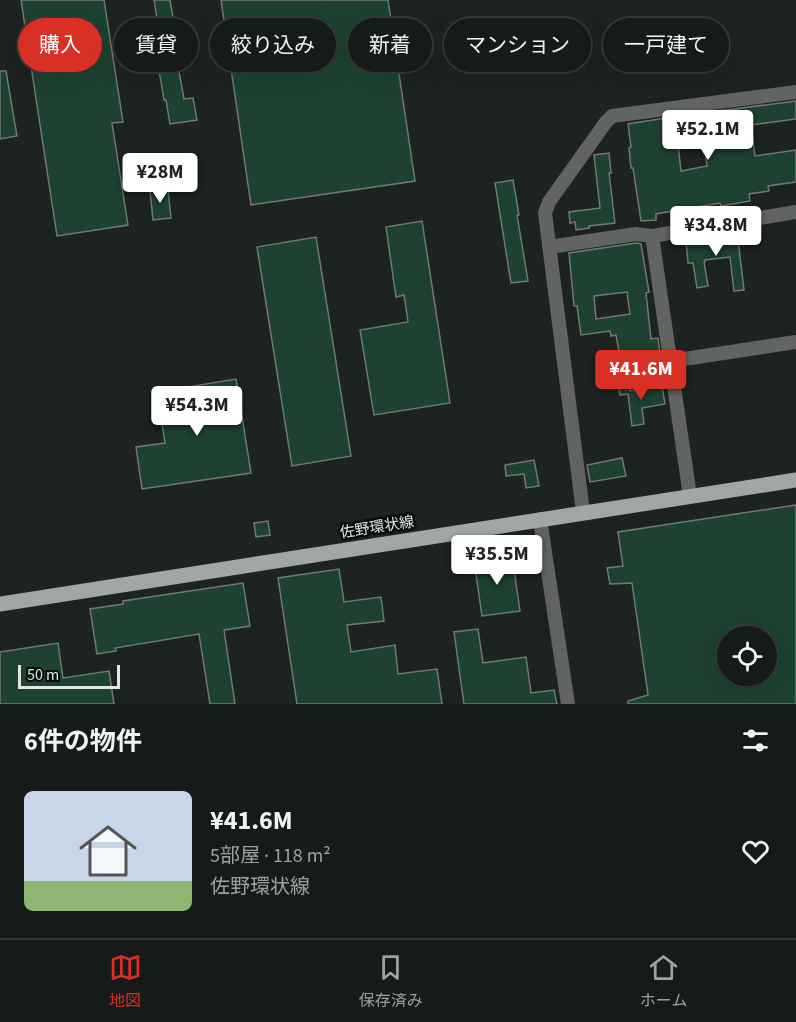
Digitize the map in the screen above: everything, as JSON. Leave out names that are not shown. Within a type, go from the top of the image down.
[{"type":"main road","name":"佐野環状線","points":[[0,604],[796,480]]},
{"type":"street","points":[[583,512],[545,213],[549,202],[612,116],[796,92]]},
{"type":"street","points":[[549,247],[636,234],[652,236],[796,212]]},
{"type":"street","points":[[652,236],[690,496]]},
{"type":"street","points":[[671,361],[796,342]]},
{"type":"street","points":[[540,519],[568,704]]},
{"type":"building","points":[[21,0],[104,0],[123,122],[112,123],[128,225],[57,236],[32,72],[102,72],[102,18],[24,18]]},
{"type":"building","points":[[154,0],[170,0],[173,18],[157,18]]},
{"type":"building","points":[[221,0],[388,0],[391,18],[348,18],[348,72],[399,72],[415,181],[251,205],[232,72],[336,72],[336,18],[224,18]]},
{"type":"building","points":[[0,71],[6,71],[17,136],[0,139]]},
{"type":"building","points":[[159,72],[179,72],[184,99],[193,98],[197,120],[170,124],[166,100],[164,100]]},
{"type":"building","points":[[796,101],[796,119],[751,125],[755,156],[796,150],[796,182],[768,186],[769,191],[749,194],[750,201],[721,206],[720,203],[656,214],[656,220],[641,221],[633,168],[631,168],[628,124],[678,116],[680,136],[677,136],[681,171],[707,166],[703,113]]},
{"type":"building","points":[[609,153],[615,223],[576,230],[575,222],[570,223],[569,212],[600,208],[594,155]]},
{"type":"building","points":[[513,180],[528,281],[511,283],[495,183]]},
{"type":"building","points":[[168,189],[171,218],[153,220],[150,191]]},
{"type":"building","points":[[422,221],[450,403],[374,415],[360,330],[408,322],[404,295],[396,297],[386,227]]},
{"type":"building","points":[[737,231],[744,290],[734,291],[730,257],[705,260],[708,286],[697,288],[693,263],[688,263],[686,242],[714,240],[714,235]]},
{"type":"building","points":[[316,237],[351,456],[292,466],[257,247]]},
{"type":"building","points":[[641,244],[649,292],[646,293],[651,339],[658,338],[661,362],[622,368],[616,335],[611,336],[610,331],[581,335],[577,306],[574,306],[569,253]],"holes":[[[627,292],[630,314],[596,319],[594,296]]]},
{"type":"building","points":[[236,379],[251,473],[142,489],[136,447],[165,443],[157,392]]},
{"type":"building","points":[[629,382],[630,391],[662,386],[665,404],[642,408],[644,424],[632,426],[628,394],[620,395],[618,383]]},
{"type":"building","points":[[622,458],[626,476],[590,482],[587,465]]},
{"type":"building","points":[[534,460],[539,486],[526,488],[524,474],[506,476],[505,465]]},
{"type":"building","points":[[796,505],[796,704],[628,704],[628,701],[648,695],[632,583],[610,584],[607,568],[623,566],[618,532]]},
{"type":"building","points":[[268,521],[270,535],[256,537],[254,523]]},
{"type":"building","points":[[512,555],[520,611],[482,616],[474,561]]},
{"type":"building","points":[[339,569],[344,602],[381,597],[384,621],[347,625],[351,652],[395,645],[398,674],[437,669],[442,704],[297,704],[278,578]]},
{"type":"building","points":[[243,583],[250,626],[224,630],[235,704],[210,704],[199,634],[115,648],[116,651],[97,654],[90,609],[123,604],[123,601]]},
{"type":"building","points":[[478,629],[483,663],[526,657],[531,693],[554,690],[557,704],[464,704],[454,632]]},
{"type":"building","points":[[58,643],[63,678],[109,671],[114,704],[0,704],[0,652]]}]
